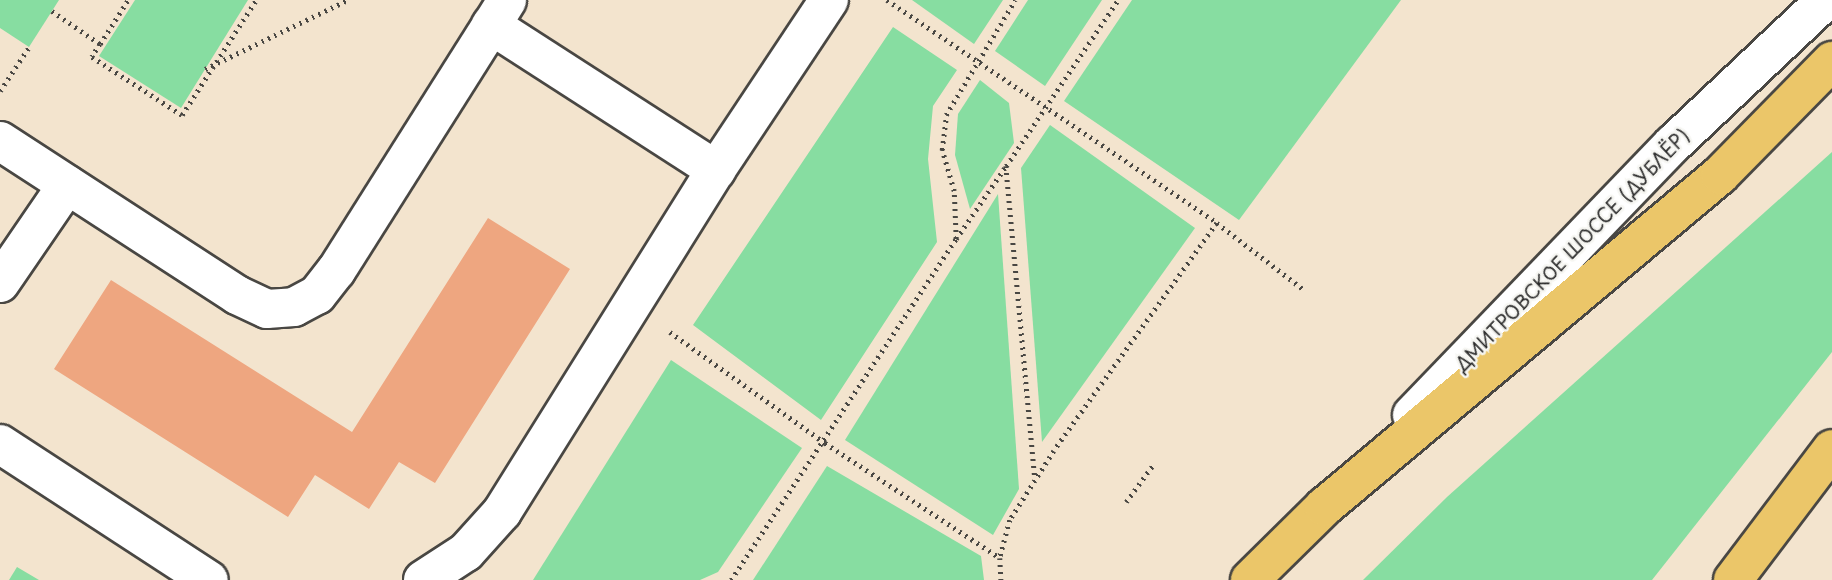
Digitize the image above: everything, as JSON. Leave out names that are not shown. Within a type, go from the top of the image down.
[{"type":"highway","name":"ДМИТРОВСКОЕ ШОССЕ (ДУБЛЁР)","points":[[1250,580],[1324,507],[1720,175],[1832,61]]},
{"type":"highway","points":[[1733,580],[1832,449]]},
{"type":"street","points":[[423,580],[466,552],[502,512],[716,170],[829,0]]},
{"type":"street","name":"ДМИТРОВСКОЕ ШОССЕ (ДУБЛЁР)","points":[[1324,507],[1673,144],[1826,0]]},
{"type":"street","points":[[0,141],[237,295],[267,309],[294,307],[317,295],[336,271],[499,12],[716,170]]},
{"type":"street","points":[[0,283],[67,185]]},
{"type":"street","points":[[0,444],[209,580]]},
{"type":"path","points":[[128,0],[92,57],[182,115],[256,0]]},
{"type":"path","points":[[205,69],[348,0]]},
{"type":"path","points":[[887,0],[1216,223],[1303,289]]},
{"type":"path","points":[[956,239],[954,191],[942,150],[946,115],[975,60],[1015,0]]},
{"type":"path","points":[[730,580],[825,443],[956,239],[1118,0]]},
{"type":"path","points":[[52,10],[100,44]]},
{"type":"path","points":[[0,90],[29,47]]},
{"type":"path","points":[[1006,166],[1035,481]]},
{"type":"path","points":[[1001,580],[1000,558],[1010,520],[1216,223]]},
{"type":"path","points":[[633,304],[825,443],[1000,558]]},
{"type":"path","points":[[1126,502],[1153,466]]},
{"type":"green space","points":[[0,0],[59,0],[29,47],[0,28]]},
{"type":"green space","points":[[135,0],[248,0],[181,108],[99,56]]},
{"type":"green space","points":[[912,0],[1003,0],[974,44]]},
{"type":"green space","points":[[1028,0],[1102,0],[1045,86],[995,51]]},
{"type":"green space","points":[[1132,0],[1401,0],[1239,220],[1064,101]]},
{"type":"green space","points":[[893,27],[957,70],[933,106],[928,159],[937,242],[821,420],[693,325]]},
{"type":"green space","points":[[980,80],[1009,103],[1014,143],[970,209],[955,155],[958,114]]},
{"type":"green space","points":[[1050,125],[1195,228],[1042,442],[1021,168]]},
{"type":"green space","points":[[1832,152],[1832,352],[1652,580],[1363,580],[1447,497]]},
{"type":"green space","points":[[998,194],[1019,489],[993,535],[845,440]]},
{"type":"green space","points":[[671,360],[802,448],[718,572],[700,580],[533,580]]},
{"type":"green space","points":[[827,466],[981,556],[984,580],[753,580]]},
{"type":"green space","points":[[17,567],[39,580],[9,580]]},
{"type":"building","points":[[488,218],[570,269],[435,483],[399,462],[369,509],[315,475],[288,517],[54,369],[111,280],[352,432]]}]
